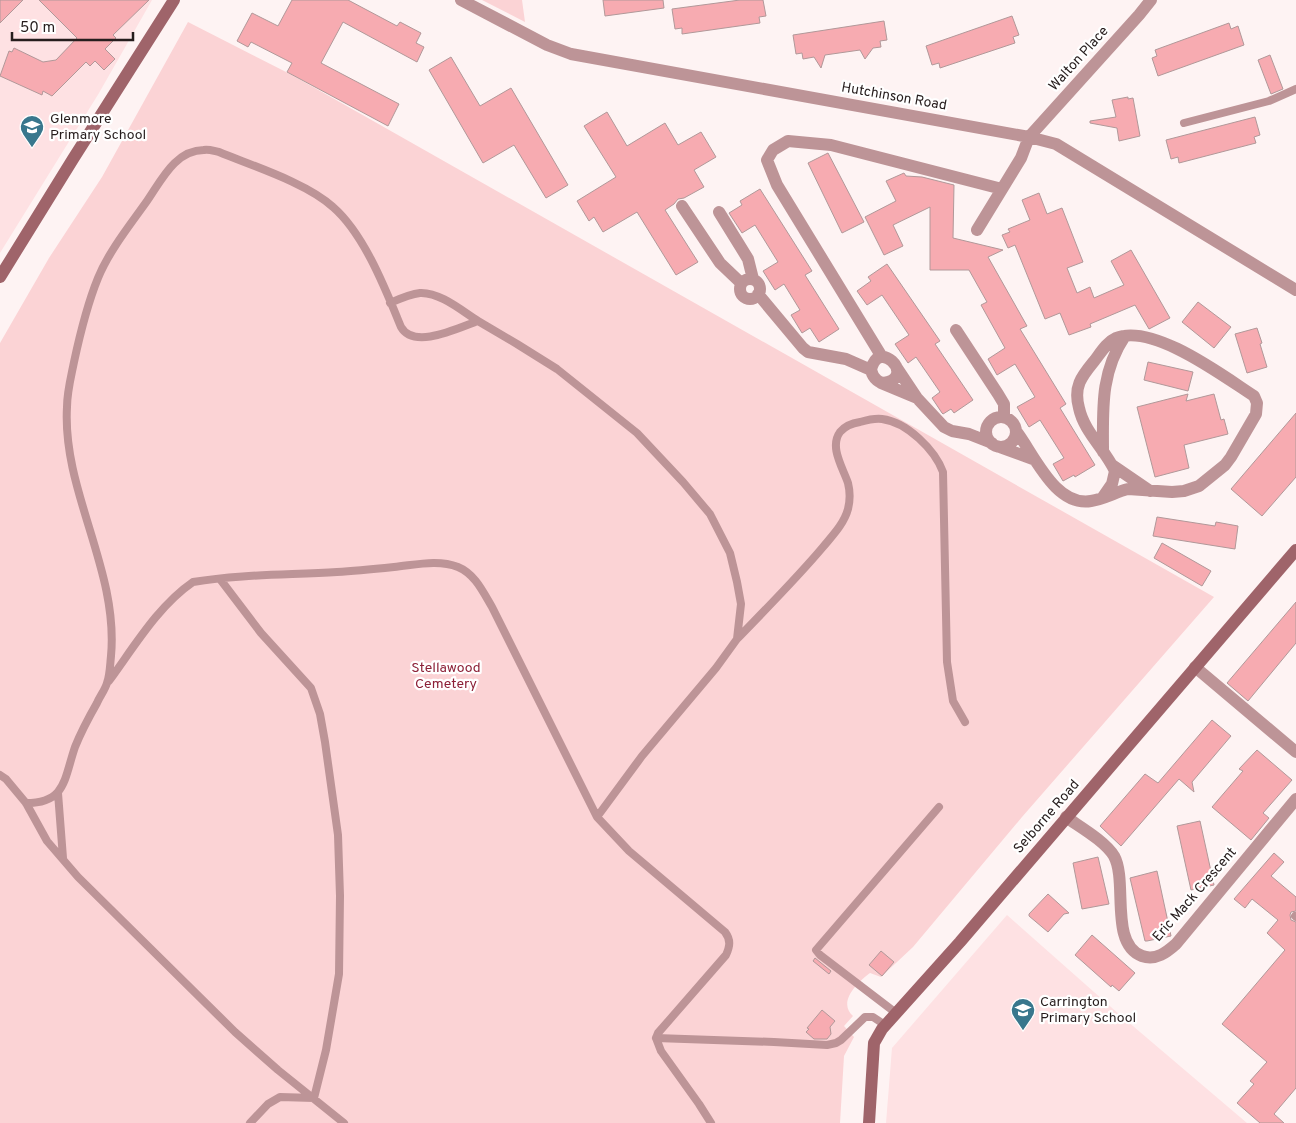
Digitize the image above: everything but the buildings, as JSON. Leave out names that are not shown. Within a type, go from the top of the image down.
[{"type":"street","points":[[0,277],[174,0]]},
{"type":"street","name":"Hutchinson Road","points":[[461,0],[547,45],[572,54],[1045,140],[1066,149],[1296,290]]},
{"type":"street","name":"Walton Place","points":[[1029,137],[1151,0]]},
{"type":"street","points":[[977,230],[1021,158],[1029,137]]},
{"type":"street","points":[[917,398],[881,383],[874,378],[877,362],[777,185],[767,160],[774,150],[788,141],[830,145],[1002,190]]},
{"type":"street","points":[[682,206],[720,263],[747,281],[760,286],[758,294],[754,298],[746,298],[740,292],[747,281],[748,259],[719,212]]},
{"type":"street","points":[[758,294],[803,348],[815,354],[846,359],[877,362],[886,357],[894,361],[917,398],[944,427],[952,431],[969,434],[1032,459]]},
{"type":"street","points":[[956,330],[1004,404],[1004,417]]},
{"type":"street","points":[[1103,452],[1104,388],[1113,356],[1125,336]]},
{"type":"street","points":[[969,434],[988,424],[994,418],[1004,417],[1013,423],[1032,459],[1064,495],[1072,499],[1090,501],[1103,498],[1128,489],[1184,491],[1199,486],[1225,465],[1256,414],[1257,403],[1254,396],[1193,358],[1150,338],[1125,336],[1116,338],[1109,343],[1081,377],[1077,389],[1078,407],[1081,417],[1115,471],[1114,480],[1103,498]]},
{"type":"street","points":[[881,383],[893,380],[896,376],[897,368]]},
{"type":"street","points":[[988,424],[986,432],[989,440],[996,445],[1012,442],[1016,431]]},
{"type":"street","points":[[1112,465],[1150,490]]},
{"type":"street","name":"Selborne Road","points":[[869,1123],[874,1043],[877,1035],[960,942],[1296,550]]},
{"type":"street","points":[[1195,667],[1296,752]]},
{"type":"street","name":"Eric Mack Crescent","points":[[1066,817],[1107,848],[1114,857],[1118,872],[1125,934],[1133,951],[1147,958],[1164,955],[1176,944],[1296,799]]},
{"type":"lane","points":[[1184,123],[1269,101],[1296,89]]},
{"type":"lane","points":[[107,683],[112,645],[110,606],[74,471],[68,438],[66,407],[79,340],[98,277],[113,251],[167,171],[185,155],[204,150],[219,152],[303,187],[334,207],[351,226],[366,250],[403,331],[415,337],[429,337],[478,321]]},
{"type":"lane","points":[[390,303],[418,293],[430,294],[449,303],[556,369],[637,433],[684,482],[710,514],[730,553],[738,582],[740,604],[737,639]]},
{"type":"lane","points":[[597,817],[642,756],[716,668],[737,639],[811,561],[843,520],[848,508],[849,494],[836,448],[837,438],[840,432],[854,423],[872,419],[884,419],[903,427],[928,447],[939,461],[943,472],[947,662],[953,701],[965,722]]},
{"type":"lane","points":[[62,859],[58,793],[76,744],[107,683],[168,602],[182,590],[193,582],[220,579],[426,564],[443,564],[457,567],[467,572],[477,582],[492,607],[597,817],[629,850],[725,932],[729,938],[729,949],[726,955],[658,1033],[656,1038],[661,1052],[699,1104],[710,1123]]},
{"type":"lane","points":[[220,579],[262,633],[311,688],[320,714],[338,835],[340,896],[339,974],[326,1050],[314,1098]]},
{"type":"lane","points":[[0,775],[6,779],[26,802],[47,841],[78,877],[209,1007],[278,1070],[344,1123]]},
{"type":"lane","points":[[26,802],[43,801],[50,799],[58,793]]},
{"type":"lane","points":[[896,1013],[816,950],[938,806]]},
{"type":"lane","points":[[656,1038],[827,1045],[841,1040],[865,1017],[873,1017],[885,1025]]},
{"type":"lane","points":[[250,1123],[268,1104],[280,1097],[314,1098]]},
{"type":"shaded area","name":"Glenmore Primary School","points":[[0,0],[152,0],[99,93],[0,253]]},
{"type":"shaded area","name":"Carrington Primary School","points":[[1007,915],[1120,1015],[1247,1123],[886,1123],[892,1048]]},
{"type":"green space","points":[[482,0],[522,0],[525,22]]},
{"type":"green space","name":"Stellawood Cemetery","points":[[188,22],[292,75],[1214,597],[1022,817],[913,947],[881,977],[870,973],[855,987],[848,999],[847,1005],[853,1016],[844,1026],[854,1037],[844,1056],[840,1123],[0,1123],[0,343],[49,258],[102,177]]},
{"type":"place","name":"Glenmore Primary School","points":[[32,148]]},
{"type":"place","name":"Carrington Primary School","points":[[1023,1031]]}]
